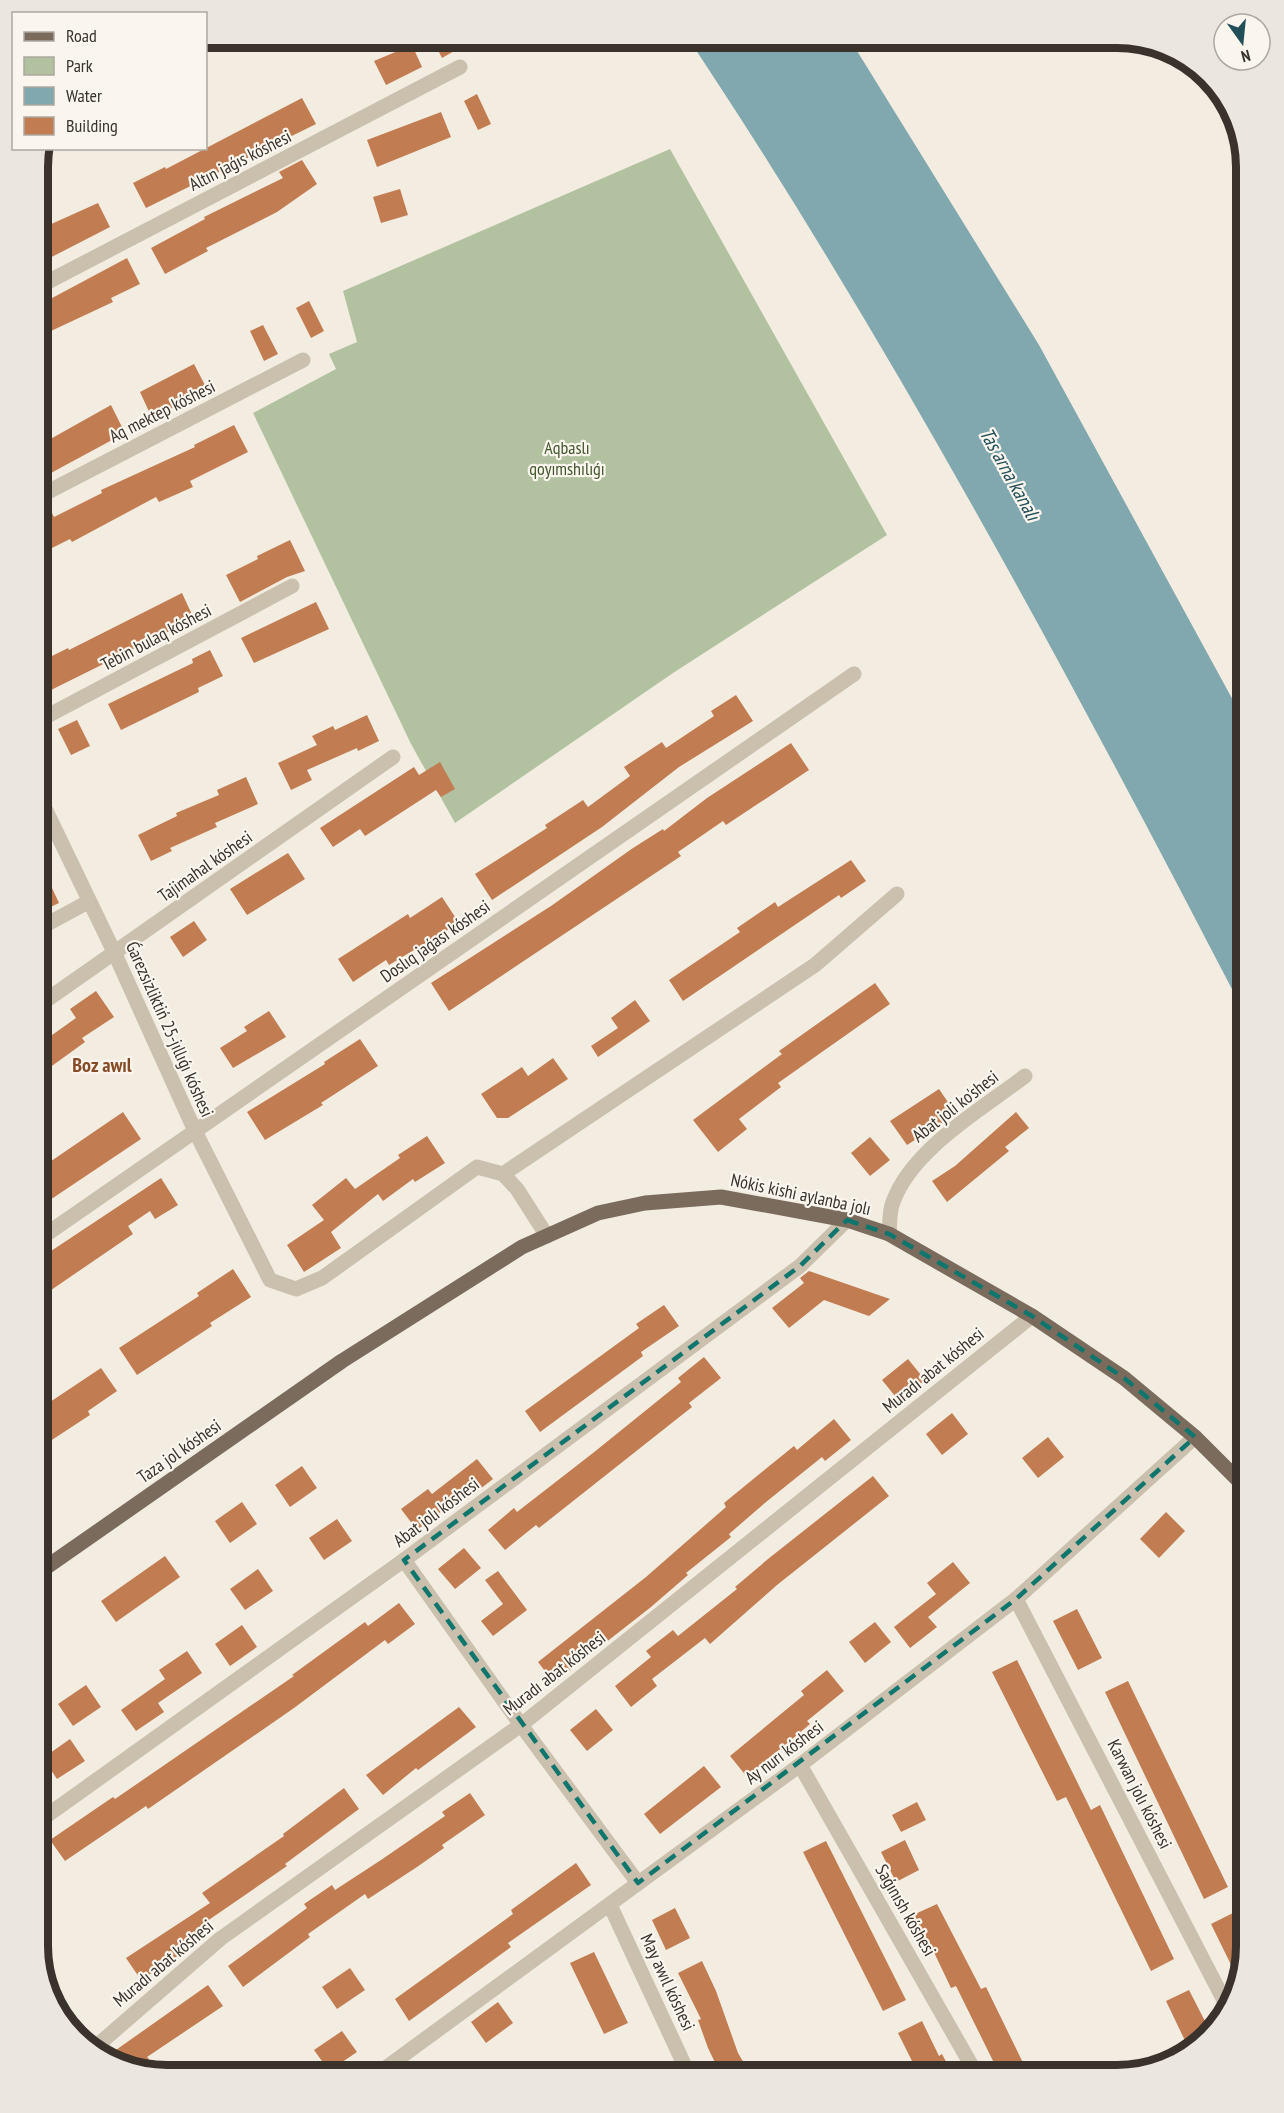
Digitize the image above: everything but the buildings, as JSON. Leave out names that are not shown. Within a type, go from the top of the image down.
[{"type":"main road","name":"Nókis kishi aylanba jolı","points":[[342,1361],[522,1247],[598,1213],[633,1205],[721,1197],[847,1220],[889,1234],[1032,1316],[1124,1378],[1195,1437],[1236,1478]]},
{"type":"main road","name":"Taza jol kóshesi","points":[[48,1566],[342,1361]]},
{"type":"street","name":"Altın jaǵıs kóshesi","points":[[48,282],[460,67]]},
{"type":"street","name":"Aq mektep kóshesi","points":[[48,492],[303,360]]},
{"type":"street","name":"Tebin bulaq kóshesi","points":[[48,716],[292,586]]},
{"type":"street","name":"Doslıq jaǵası kóshesi","points":[[48,1233],[854,674]]},
{"type":"street","name":"Tajimahal kóshesi","points":[[48,999],[393,757]]},
{"type":"street","name":"Ǵarezsizliktiń 25-jıllıǵı kóshesi","points":[[48,816],[115,954],[195,1131],[270,1280],[296,1289],[322,1278],[477,1167],[503,1174]]},
{"type":"street","points":[[547,1236],[517,1189],[503,1174],[815,965],[897,894]]},
{"type":"street","points":[[48,924],[88,902]]},
{"type":"street","name":"Abat joli ko'shesi","points":[[889,1234],[892,1204],[903,1182],[924,1153],[1024,1076]]},
{"type":"street","name":"Abat jolı kóshesi","points":[[48,1815],[404,1560],[800,1266],[847,1220]]},
{"type":"street","name":"Muradı abat kóshesi","points":[[99,2044],[220,1939],[520,1725],[1032,1316]]},
{"type":"street","name":"Ay nurı kóshesi","points":[[390,2065],[801,1765],[1016,1599],[1195,1437]]},
{"type":"street","points":[[404,1560],[520,1725],[638,1883]]},
{"type":"street","name":"Karwan jolı kóshesi","points":[[1016,1599],[1224,2000]]},
{"type":"street","name":"Saǵınısh kóshesi","points":[[801,1765],[971,2065]]},
{"type":"street","name":"May awıl kóshesi","points":[[610,1905],[684,2065]]},
{"type":"highlighted area","points":[[847,1220],[889,1234],[1032,1316],[1124,1378],[1195,1437],[1016,1599],[638,1883],[404,1560],[800,1266]]},
{"type":"green space","name":"Aqbaslı qoyımshılıǵı","points":[[670,149],[887,535],[673,673],[455,823],[411,744],[253,413],[336,369],[329,354],[357,342],[343,291]]},
{"type":"water","name":"Tas arna kanalı","points":[[695,48],[855,48],[1039,345],[1236,706],[1236,997],[1115,767],[980,520],[839,276]]},
{"type":"district","name":"Boz awıl","points":[[102,1065]]}]
